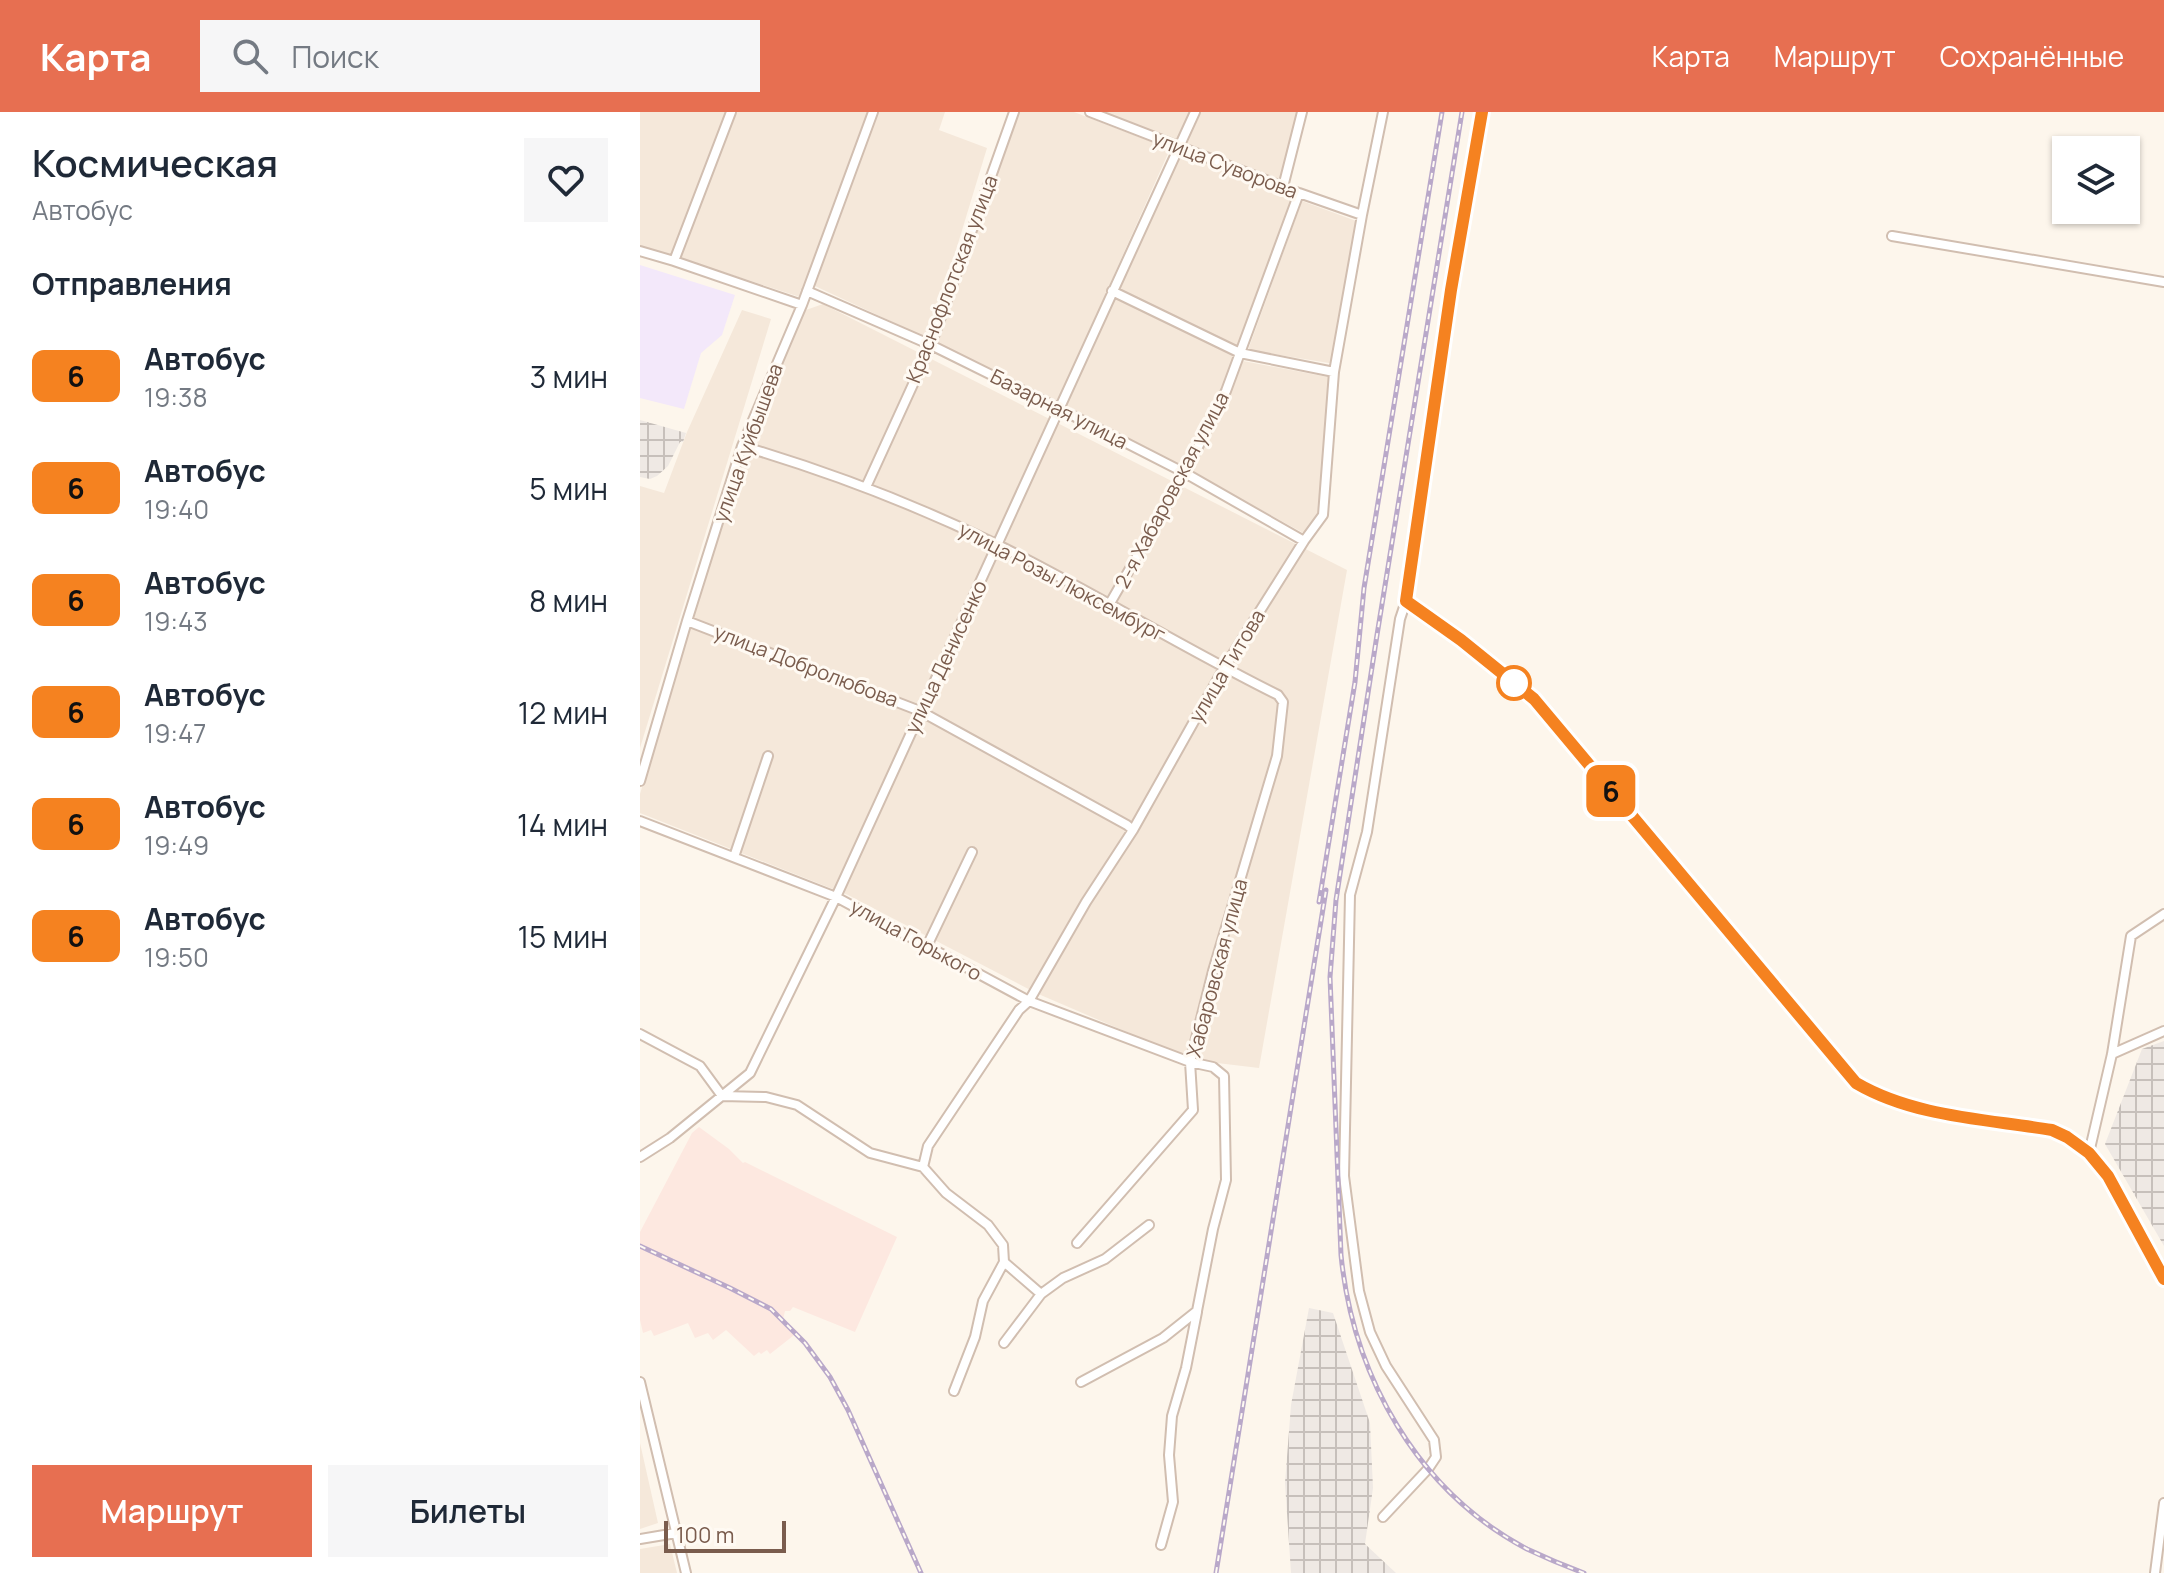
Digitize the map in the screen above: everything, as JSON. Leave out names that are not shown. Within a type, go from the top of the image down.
[{"type":"street","points":[[674,261],[731,112]]},
{"type":"street","name":"улица Куйбышева","points":[[640,781],[742,446],[802,305],[873,112]]},
{"type":"street","name":"Краснофлотская улица","points":[[866,487],[931,345],[1014,112]]},
{"type":"street","name":"улица Суворова","points":[[1090,112],[1362,215]]},
{"type":"street","name":"улица Денисенко","points":[[640,1157],[670,1138],[750,1073],[836,897],[1195,112]]},
{"type":"street","points":[[1283,187],[1302,112]]},
{"type":"street","name":"улица Титова","points":[[923,1167],[928,1146],[1019,1010],[1029,1001],[1086,902],[1133,830],[1224,668],[1323,515],[1334,372],[1383,112]]},
{"type":"street","points":[[1383,1517],[1436,1457],[1434,1440],[1386,1366],[1370,1332],[1359,1291],[1344,1176],[1350,895],[1367,832],[1400,619],[1406,601],[1451,290],[1482,112]]},
{"type":"street","name":"2-я Хабаровская улица","points":[[1109,605],[1185,473],[1226,391],[1299,193]]},
{"type":"street","points":[[1892,236],[2164,282]]},
{"type":"street","points":[[640,251],[802,305]]},
{"type":"street","name":"Базарная улица","points":[[807,291],[931,345],[1058,408],[1185,473],[1304,541]]},
{"type":"street","points":[[1112,291],[1240,353],[1334,372]]},
{"type":"street","name":"улица Розы Люксембург","points":[[742,446],[866,487],[998,545],[1278,695],[1283,702]]},
{"type":"street","points":[[1406,601],[1461,640],[1534,699],[1856,1083],[1880,1097],[1914,1108],[2052,1130],[2067,1137],[2089,1153],[2108,1176],[2164,1279]]},
{"type":"street","name":"улица Добролюбова","points":[[687,621],[920,711],[1133,830]]},
{"type":"street","name":"Хабаровская улица","points":[[1077,1243],[1193,1110],[1190,1062],[1213,971],[1277,756],[1283,702]]},
{"type":"street","points":[[734,857],[768,756]]},
{"type":"street","name":"улица Горького","points":[[640,821],[836,897],[1029,1001],[1190,1062],[1213,1067],[1224,1076],[1226,1180],[1197,1311]]},
{"type":"street","points":[[927,946],[972,852]]},
{"type":"street","points":[[2089,1153],[2112,1054],[2131,936],[2164,914]]},
{"type":"street","points":[[2112,1054],[2164,1031]]},
{"type":"street","points":[[640,1034],[700,1066],[722,1096],[766,1097],[797,1105],[870,1153],[923,1167],[946,1193],[988,1225],[1003,1245],[1004,1262],[983,1301],[975,1337],[954,1391]]},
{"type":"street","points":[[1004,1343],[1041,1294],[1063,1278],[1105,1259],[1149,1225]]},
{"type":"street","points":[[1004,1262],[1041,1294]]},
{"type":"street","points":[[1081,1382],[1163,1338],[1197,1311]]},
{"type":"street","points":[[1161,1545],[1173,1502],[1169,1455],[1172,1416],[1186,1368],[1197,1311]]},
{"type":"street","points":[[640,1382],[686,1573]]},
{"type":"street","points":[[2155,1573],[2164,1503]]},
{"type":"street","points":[[640,1539],[676,1533]]},
{"type":"shaded area","points":[[640,112],[726,112],[671,255],[640,247]]},
{"type":"shaded area","points":[[735,112],[868,112],[800,297],[680,258]]},
{"type":"shaded area","points":[[878,112],[945,112],[939,130],[987,148],[929,339],[815,286]]},
{"type":"shaded area","points":[[1019,112],[1074,112],[1170,149],[1057,403],[937,344]]},
{"type":"shaded area","points":[[1099,112],[1189,112],[1176,142]]},
{"type":"shaded area","points":[[1201,112],[1298,112],[1281,181],[1186,145]]},
{"type":"shaded area","points":[[1181,153],[1293,197],[1239,348],[1118,290]]},
{"type":"shaded area","points":[[1302,201],[1359,222],[1335,364],[1248,350]]},
{"type":"shaded area","points":[[640,265],[735,295],[722,335],[701,353],[684,409],[640,398]]},
{"type":"shaded area","points":[[1114,297],[1235,355],[1222,389],[1183,466],[1063,405]]},
{"type":"shaded area","points":[[823,304],[1347,570],[1259,1068],[1192,1060],[1036,993],[848,895],[640,813],[640,794],[740,455],[803,311]]},
{"type":"shaded area","points":[[742,310],[771,319],[640,748],[640,486],[664,493],[687,432]]},
{"type":"shaded area","points":[[1243,361],[1333,378],[1319,513],[1307,535],[1192,472]]},
{"type":"shaded area","points":[[640,420],[686,433],[668,466],[650,479],[640,477]]},
{"type":"shaded area","points":[[2164,1041],[2164,1246],[2105,1144],[2142,1049]]},
{"type":"shaded area","points":[[699,1127],[743,1163],[897,1237],[855,1332],[793,1307],[785,1311],[783,1319],[798,1332],[770,1354],[767,1350],[754,1356],[726,1330],[713,1340],[708,1333],[695,1338],[688,1323],[654,1336],[651,1330],[643,1333],[640,1320],[640,1232],[692,1133]]},
{"type":"shaded area","points":[[1309,1308],[1333,1313],[1370,1423],[1373,1488],[1365,1544],[1396,1573],[1291,1573],[1285,1483],[1291,1405]]},
{"type":"shaded area","points":[[640,1443],[658,1523],[640,1529]]},
{"type":"shaded area","points":[[670,1544],[677,1573],[640,1573],[640,1549]]},
{"type":"railway","points":[[1319,902],[1355,682],[1364,588],[1442,112]]},
{"type":"railway","points":[[1462,112],[1336,900],[1330,977],[1341,1255],[1348,1300],[1376,1386],[1397,1426],[1423,1462],[1453,1496],[1488,1525],[1527,1549],[1584,1573]]},
{"type":"railway","points":[[1216,1573],[1326,890]]},
{"type":"railway","points":[[640,1246],[771,1309],[805,1343],[830,1377],[848,1410],[921,1573]]},
{"type":"bus line","name":"6","points":[[1482,112],[1451,290],[1406,601],[1461,640],[1534,699],[1856,1083],[1880,1097],[1914,1108],[2052,1130],[2067,1137],[2089,1153],[2108,1176],[2164,1279]]}]
